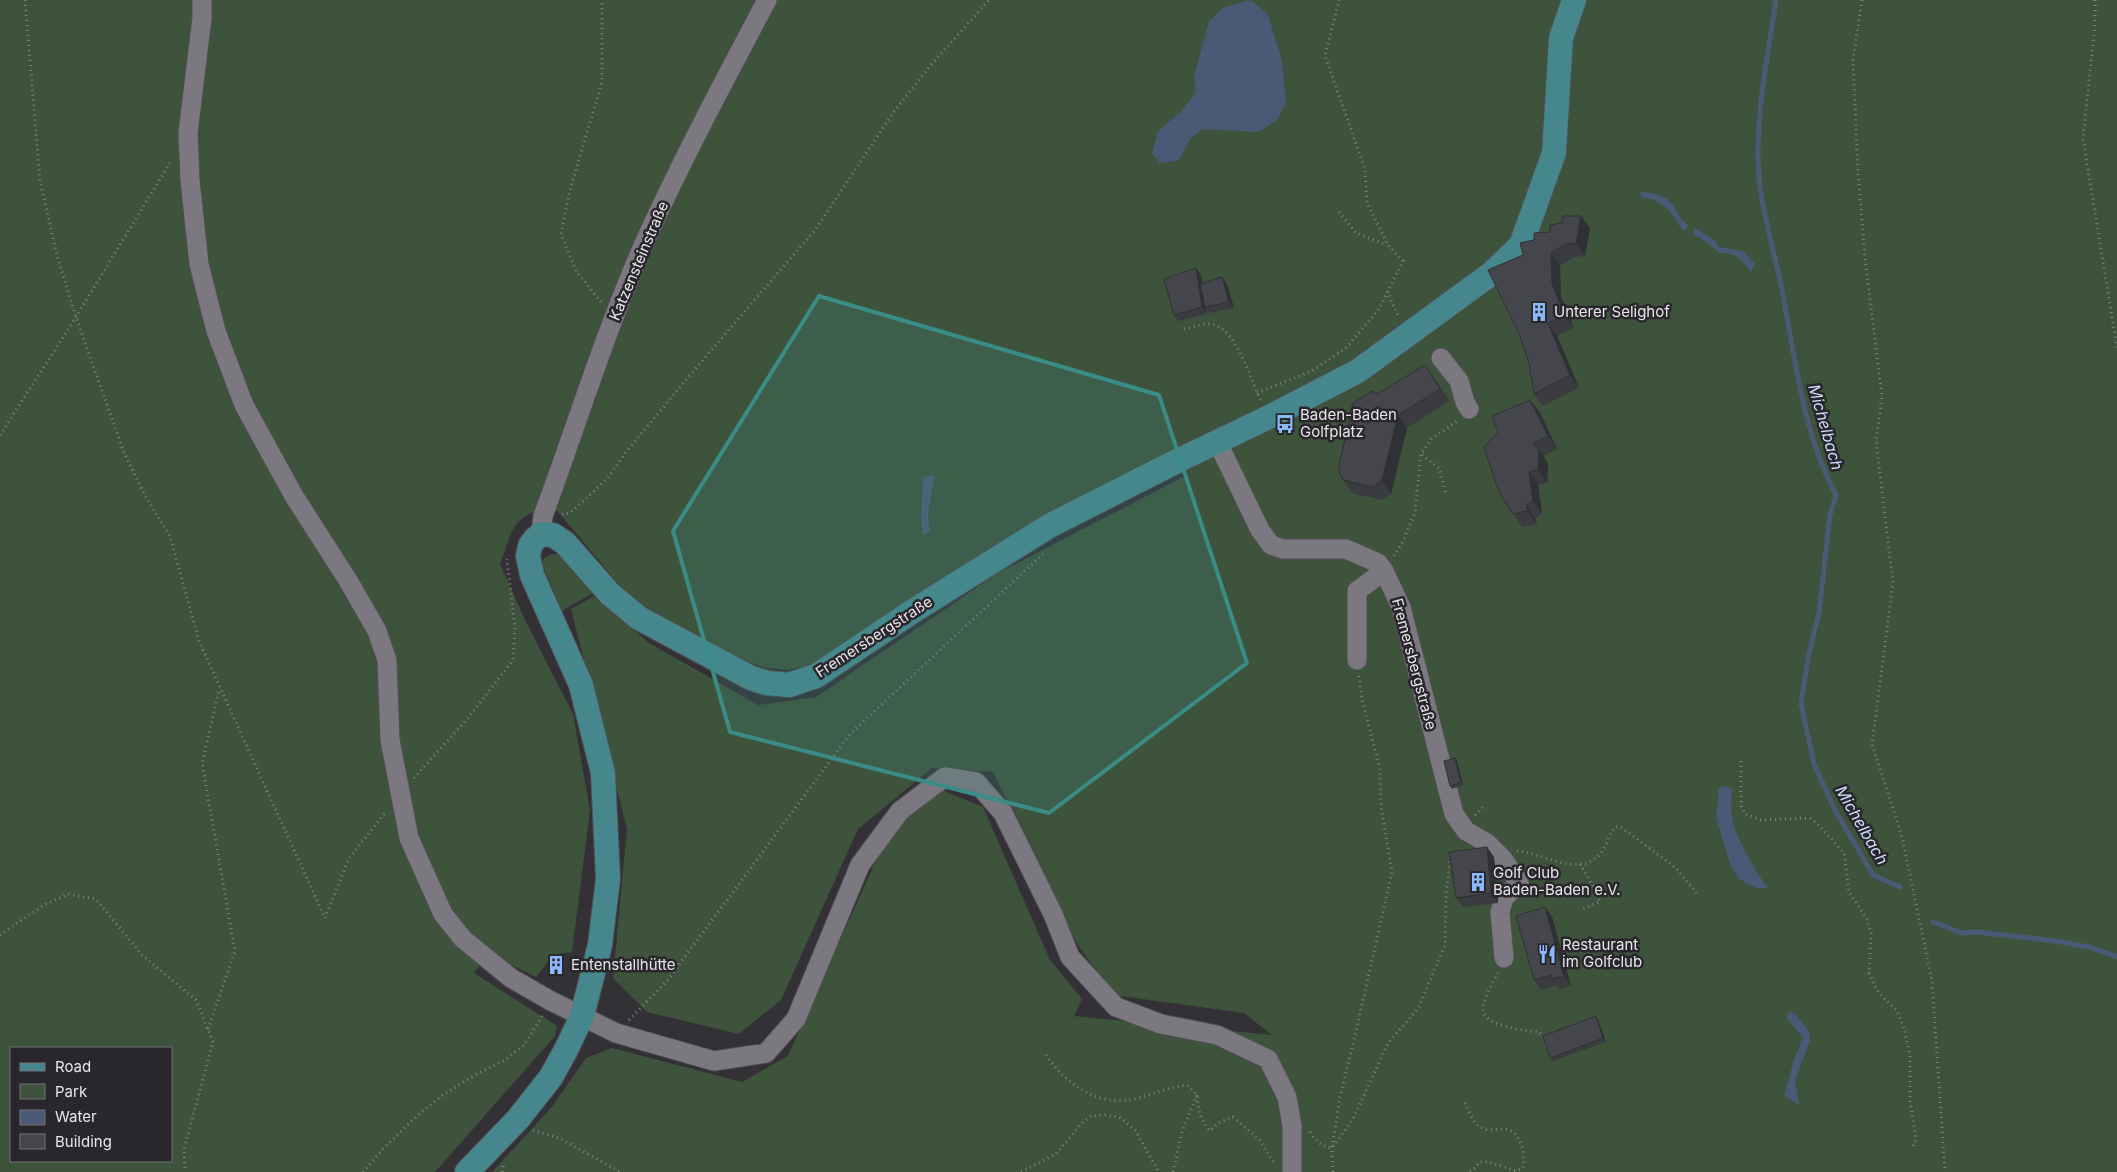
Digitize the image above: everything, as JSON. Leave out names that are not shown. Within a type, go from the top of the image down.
[{"type":"main road","name":"Fremersbergstraße","points":[[542,525],[565,543],[610,594],[639,618],[751,678],[767,683],[789,685],[816,676],[913,611],[1050,526],[1358,371],[1492,273],[1520,245],[1554,153],[1562,38],[1574,0]]},
{"type":"main road","points":[[467,1172],[518,1119],[551,1077],[582,1016],[600,945],[608,879],[603,773],[581,685],[532,574],[528,556],[530,546],[542,525]]},
{"type":"street","points":[[202,0],[202,18],[188,133],[190,180],[199,264],[216,331],[244,405],[294,496],[377,631],[387,660],[390,740],[409,838],[443,914],[463,939],[486,960],[511,978],[551,1001],[616,1033],[714,1061],[766,1053],[796,1019],[860,865],[900,811],[945,778],[976,782],[1002,813],[1053,914],[1070,958],[1116,1007],[1161,1024],[1217,1035],[1268,1059],[1287,1097],[1292,1126],[1288,1170]]},
{"type":"street","name":"Katzensteinstraße","points":[[542,525],[615,317],[645,241],[696,132],[767,0]]},
{"type":"street","points":[[1441,358],[1459,381],[1469,409]]},
{"type":"street","points":[[1217,441],[1260,530],[1271,545],[1283,549],[1346,549],[1378,563],[1384,570],[1357,591],[1357,660]]},
{"type":"street","name":"Fremersbergstraße","points":[[1384,570],[1401,607],[1454,814],[1466,831],[1487,843],[1503,860],[1519,883],[1504,898],[1500,912],[1504,958]]},
{"type":"path","points":[[25,0],[40,181],[58,258],[76,317],[123,450],[145,496],[170,536],[199,641],[219,689],[325,918],[349,858],[400,795],[468,718],[513,660],[515,628],[506,562],[509,553]]},
{"type":"path","points":[[602,0],[602,82],[570,190],[561,234],[576,271],[615,317]]},
{"type":"path","points":[[542,525],[570,513],[607,479],[626,452],[696,368],[815,230],[895,110],[930,66],[989,0]]},
{"type":"path","points":[[1256,393],[1312,371],[1346,347],[1379,310],[1403,261],[1388,245],[1367,203],[1365,169],[1325,56],[1339,0]]},
{"type":"path","points":[[1862,0],[1854,60],[1858,172],[1882,397],[1876,441],[1893,583],[1872,744],[1902,836],[1932,981],[1945,1172]]},
{"type":"path","points":[[2095,0],[2095,24],[2083,139],[2117,348]]},
{"type":"path","points":[[0,435],[76,317],[173,158]]},
{"type":"path","points":[[1339,212],[1356,233],[1388,245]]},
{"type":"path","points":[[1387,291],[1407,335]]},
{"type":"path","points":[[1184,329],[1205,324],[1216,325],[1225,332],[1238,349],[1268,417]]},
{"type":"path","points":[[1384,570],[1403,541],[1415,513],[1421,454],[1431,439],[1465,416],[1469,409]]},
{"type":"path","points":[[1421,454],[1438,468],[1446,495]]},
{"type":"path","points":[[616,1033],[667,981],[850,734],[1044,554]]},
{"type":"path","points":[[1333,1172],[1332,1148],[1340,1097],[1392,872],[1381,807],[1380,769],[1362,699],[1357,660]]},
{"type":"path","points":[[208,1030],[235,951],[202,763],[219,689]]},
{"type":"path","points":[[1741,761],[1741,805],[1745,814],[1761,820],[1809,818],[1818,824],[1844,853],[1848,892],[1867,919],[1871,933],[1869,973],[1878,992],[1897,1011],[1904,1028],[1910,1057],[1910,1100],[1916,1140],[1912,1148]]},
{"type":"path","points":[[1503,860],[1509,851],[1519,850],[1576,865],[1587,863],[1598,856],[1605,847],[1609,834],[1615,827],[1621,826],[1676,868],[1699,896]]},
{"type":"path","points":[[1332,1148],[1353,1119],[1388,1043],[1418,1009],[1445,945],[1446,893],[1450,861],[1473,835]]},
{"type":"path","points":[[1580,864],[1597,893],[1600,902],[1580,910]]},
{"type":"path","points":[[0,935],[44,905],[68,894],[96,899],[142,955],[196,1000],[213,1042],[184,1149],[185,1172]]},
{"type":"path","points":[[1504,958],[1484,1002],[1483,1010],[1486,1018],[1493,1023],[1539,1032],[1543,1036]]},
{"type":"path","points":[[363,1172],[383,1148],[431,1105],[473,1076],[505,1060],[524,1045],[551,1001]]},
{"type":"path","points":[[1046,1056],[1057,1072],[1077,1089],[1104,1099],[1120,1101],[1135,1099],[1174,1086],[1187,1085],[1197,1095],[1198,1108],[1203,1123],[1210,1131],[1218,1123],[1234,1117],[1259,1139],[1275,1165],[1288,1170]]},
{"type":"path","points":[[1173,1172],[1182,1132],[1197,1095]]},
{"type":"path","points":[[1466,1103],[1478,1126],[1486,1130],[1506,1129],[1514,1134],[1523,1152],[1524,1162],[1523,1168],[1516,1172],[1489,1162],[1479,1162],[1476,1168],[1469,1172]]},
{"type":"path","points":[[1021,1172],[1056,1154],[1082,1123],[1091,1116],[1105,1115],[1119,1117],[1135,1130],[1159,1172]]},
{"type":"path","points":[[1292,1126],[1294,1121],[1305,1124],[1316,1140],[1324,1146],[1332,1148]]},
{"type":"path","points":[[533,1129],[561,1139],[620,1172]]},
{"type":"highlighted area","points":[[819,296],[1159,395],[1247,663],[1049,813],[730,732],[673,531]]},
{"type":"green space","points":[[0,0],[2117,0],[2117,1172],[492,1172],[551,1108],[586,1058],[612,1048],[742,1082],[788,1056],[877,858],[911,812],[944,791],[983,807],[1050,960],[1082,999],[1074,1016],[1272,1035],[1244,1013],[1113,995],[1076,942],[993,772],[932,768],[858,829],[781,1000],[739,1034],[647,1012],[613,978],[627,829],[571,609],[594,596],[649,643],[758,705],[816,697],[998,573],[1187,475],[1183,448],[840,646],[809,666],[787,670],[761,667],[693,637],[627,594],[554,507],[529,514],[522,519],[512,532],[500,564],[525,620],[573,714],[590,810],[572,952],[553,955],[536,977],[490,954],[474,973],[557,1026],[555,1036],[435,1172],[0,1172]]},
{"type":"green space","points":[[552,554],[560,554],[595,592],[562,611],[542,564],[544,558]]},
{"type":"water","points":[[1251,0],[1268,15],[1282,61],[1286,102],[1278,119],[1259,132],[1203,129],[1190,139],[1179,160],[1160,163],[1152,153],[1158,131],[1181,112],[1196,92],[1194,77],[1209,21],[1224,7]]},
{"type":"water","points":[[1640,192],[1655,194],[1669,201],[1688,225],[1685,231],[1665,207],[1642,197]]},
{"type":"water","points":[[1695,228],[1714,240],[1719,247],[1743,251],[1755,264],[1751,272],[1734,255],[1720,253],[1693,234]]},
{"type":"water","points":[[934,475],[928,516],[930,532],[923,535],[921,518],[923,477]]},
{"type":"water","points":[[1726,786],[1732,789],[1731,814],[1737,834],[1752,864],[1768,888],[1758,889],[1739,879],[1731,867],[1716,817],[1719,788]]},
{"type":"water","points":[[1788,1012],[1794,1013],[1809,1031],[1810,1041],[1795,1080],[1799,1105],[1784,1096],[1794,1060],[1803,1037],[1787,1019]]},
{"type":"building","name":"Unterer Selighof","points":[[1563,216],[1581,216],[1576,243],[1565,244],[1551,253],[1552,284],[1565,315],[1548,323],[1570,375],[1534,394],[1529,363],[1519,334],[1488,270],[1523,255],[1520,243],[1534,240],[1534,233],[1550,232],[1550,225],[1562,223]]},
{"type":"building","points":[[1196,268],[1202,307],[1174,315],[1164,279]]},
{"type":"building","points":[[1222,277],[1229,302],[1205,307],[1200,284]]},
{"type":"building","points":[[1425,365],[1440,389],[1398,415],[1382,481],[1372,487],[1343,480],[1338,470],[1353,403],[1373,391],[1377,394]]},
{"type":"building","points":[[1530,400],[1548,436],[1532,444],[1539,450],[1538,470],[1529,472],[1533,501],[1526,505],[1528,511],[1513,514],[1499,492],[1484,447],[1498,432],[1492,416]]},
{"type":"building","points":[[1455,758],[1461,782],[1450,786],[1444,761]]},
{"type":"building","name":"Golf Club Baden-Baden e.V.","points":[[1487,847],[1491,893],[1456,898],[1449,852]]},
{"type":"building","points":[[1545,907],[1564,976],[1552,979],[1551,975],[1534,980],[1516,916]]},
{"type":"building","points":[[554,954],[561,959],[554,969],[547,965]]},
{"type":"building","points":[[1596,1016],[1603,1038],[1550,1058],[1543,1036]]},
{"type":"waterway","name":"Michelbach","points":[[1776,0],[1759,121],[1759,176],[1806,416],[1814,443],[1836,495],[1830,515],[1819,613],[1808,658],[1801,703],[1814,764],[1835,810],[1873,875],[1900,887]]},
{"type":"waterway","name":"Michelbach","points":[[1933,922],[1962,933],[1977,932],[2055,941],[2089,947],[2117,957]]},
{"type":"place","name":"Unterer Selighof","points":[[1539,312]]},
{"type":"place","name":"Baden-Baden Golfplatz","points":[[1285,424]]},
{"type":"place","name":"Golf Club Baden-Baden e.V.","points":[[1478,882]]},
{"type":"place","name":"Restaurant im Golfclub","points":[[1547,954]]},
{"type":"place","name":"Entenstallhütte","points":[[556,965]]}]
